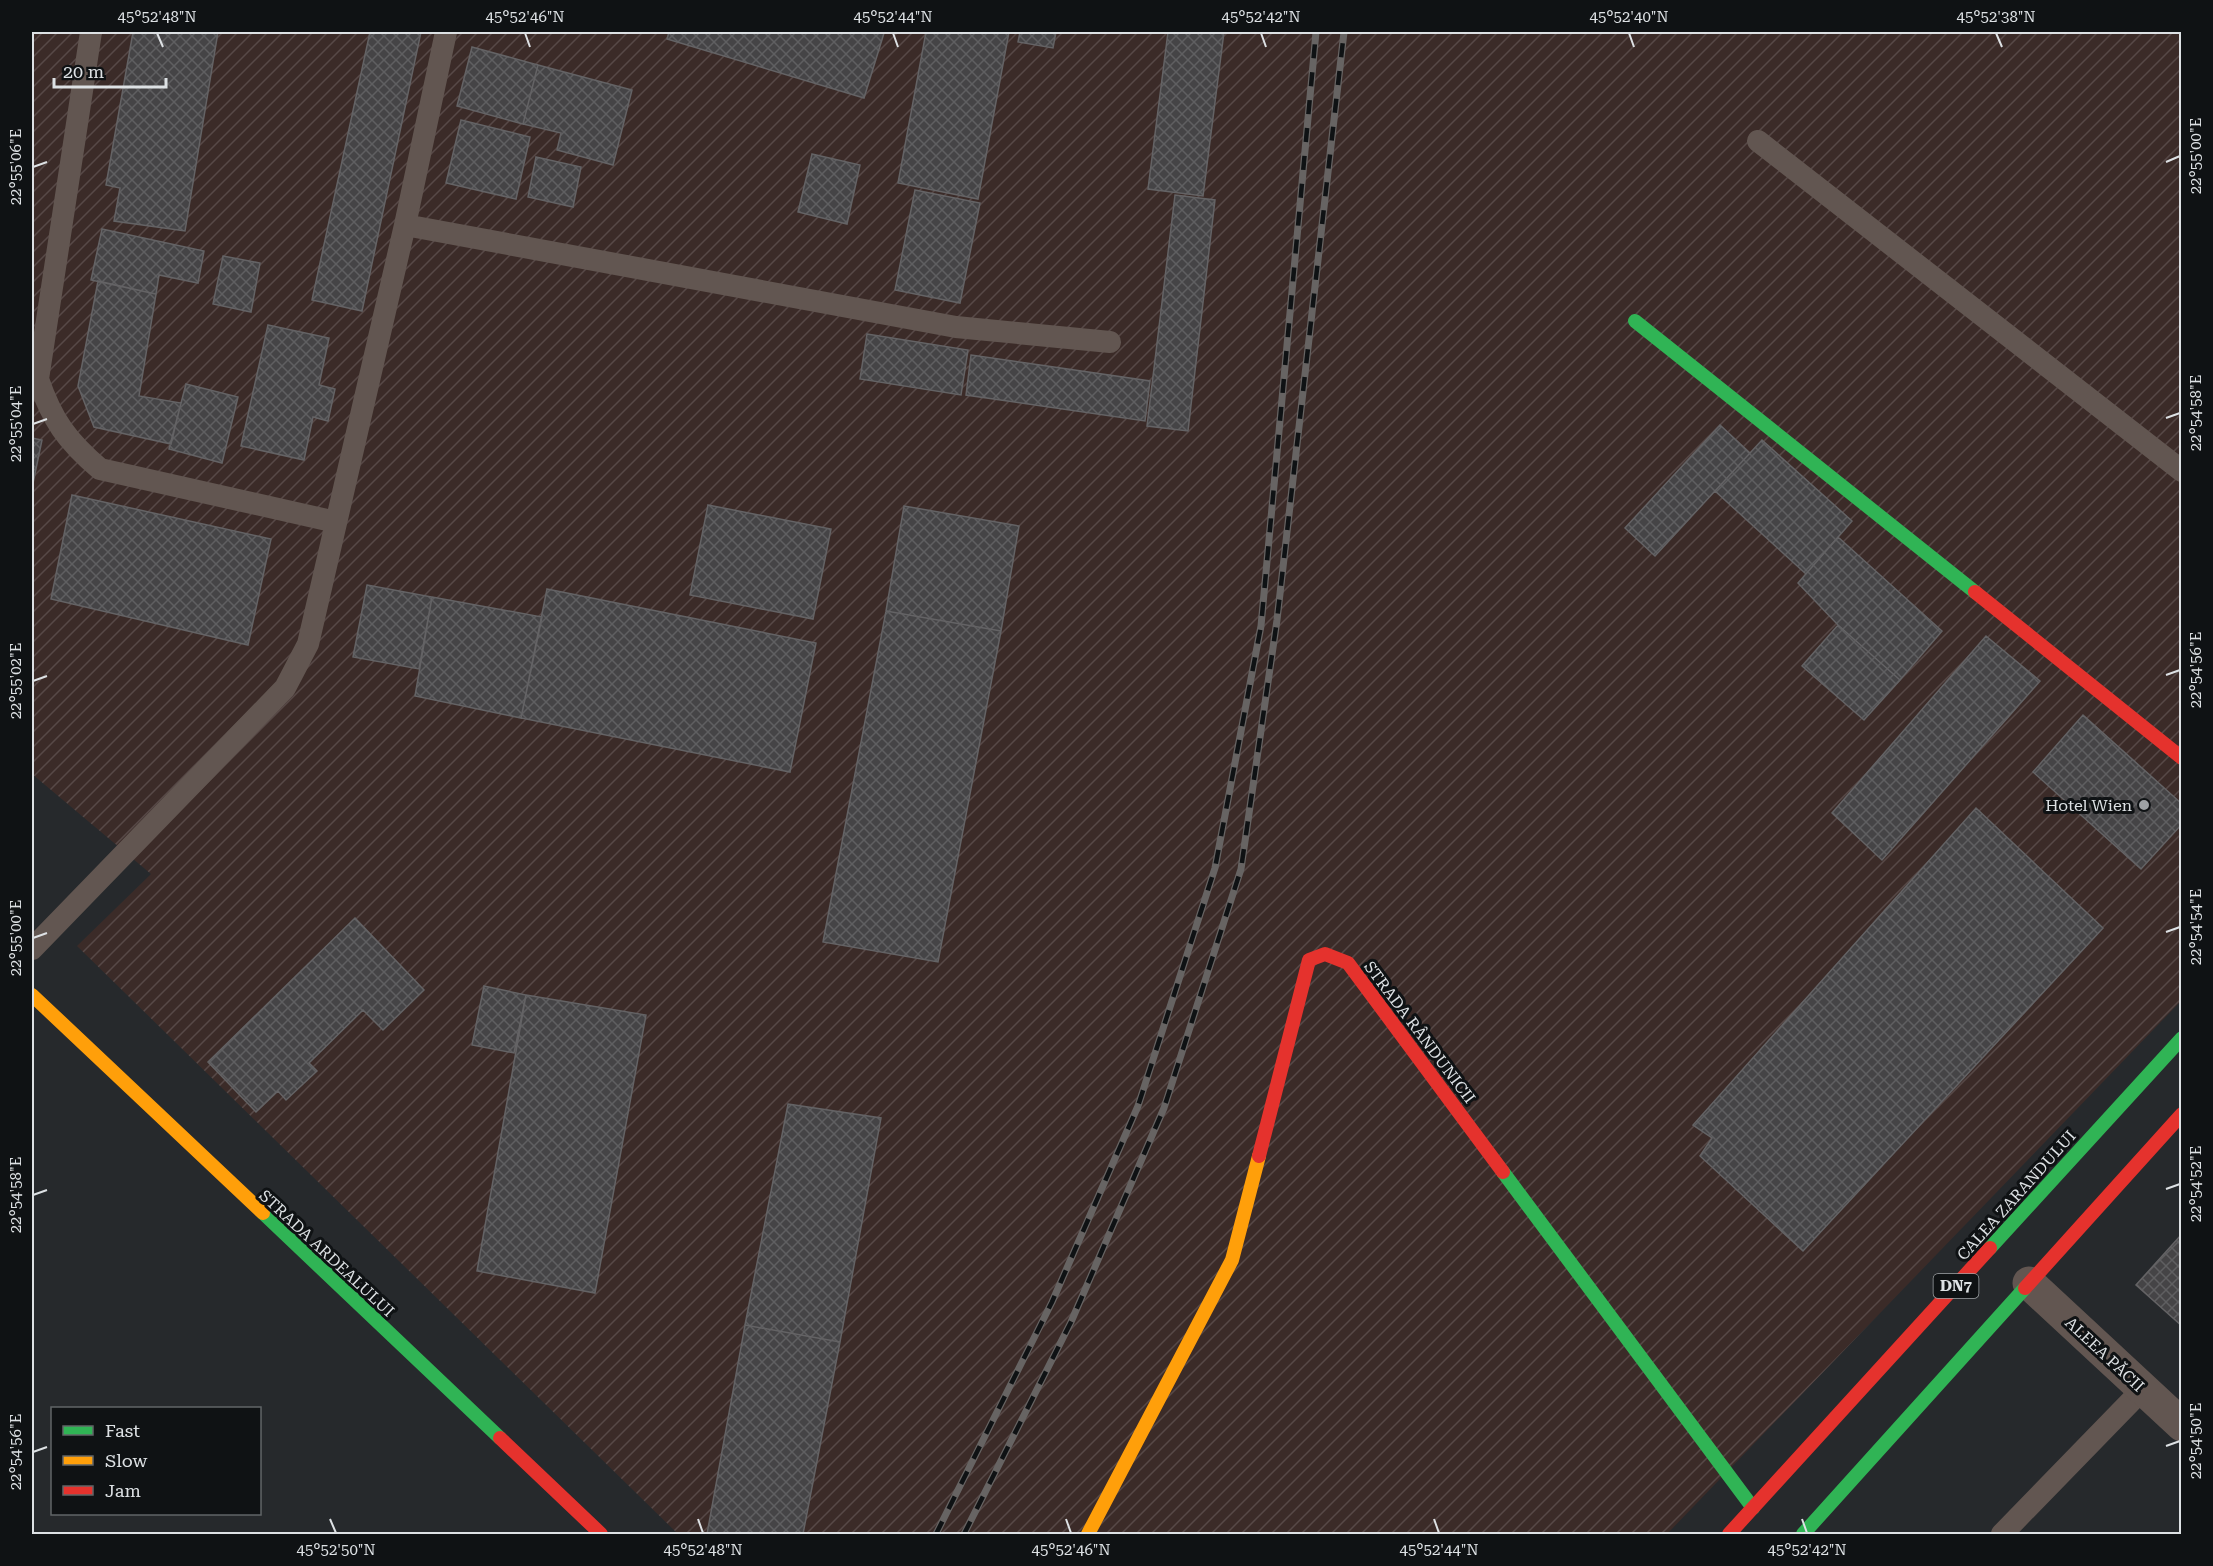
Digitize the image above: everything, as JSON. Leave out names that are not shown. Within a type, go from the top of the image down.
[{"type":"street","points":[[1635,321],[2181,759]]},
{"type":"street","name":"STRADA RÂNDUNICII","points":[[1088,1534],[1232,1260],[1309,960],[1325,954],[1348,963],[1753,1508]]},
{"type":"street","name":"STRADA ARDEALULUI","points":[[32,995],[601,1534]]},
{"type":"street","name":"CALEA ZARANDULUI","points":[[1729,1534],[2181,1038]]},
{"type":"street","points":[[1803,1534],[2181,1114]]},
{"type":"street","name":"ALEEA PĂCII","points":[[2029,1283],[2181,1425]]},
{"type":"lane","points":[[91,32],[38,379],[48,407],[63,432],[80,452],[100,469],[336,522]]},
{"type":"lane","points":[[32,949],[285,688],[308,644],[405,225],[446,32]]},
{"type":"lane","points":[[1758,141],[2181,471]]},
{"type":"lane","points":[[405,225],[956,327],[1110,342]]},
{"type":"lane","points":[[2002,1534],[2142,1390]]},
{"type":"shaded area","points":[[32,32],[2181,32],[2181,1001],[1667,1534],[678,1534],[77,946],[151,874],[32,774]]},
{"type":"building","points":[[133,32],[218,32],[185,231],[114,221],[120,188],[106,185]]},
{"type":"building","points":[[370,32],[421,32],[362,311],[312,300]]},
{"type":"building","points":[[669,32],[884,33],[864,98],[667,39]]},
{"type":"building","points":[[926,32],[1009,32],[978,199],[898,183]]},
{"type":"building","points":[[1020,32],[1056,32],[1053,48],[1018,42]]},
{"type":"building","points":[[1168,32],[1224,32],[1203,196],[1148,189]]},
{"type":"building","points":[[472,47],[538,65],[523,124],[457,106]]},
{"type":"building","points":[[538,65],[632,90],[613,165],[557,150],[561,133],[523,124]]},
{"type":"building","points":[[461,120],[530,137],[516,199],[446,183]]},
{"type":"building","points":[[812,154],[860,165],[847,224],[798,212]]},
{"type":"building","points":[[536,157],[581,167],[573,207],[528,197]]},
{"type":"building","points":[[915,190],[980,203],[960,303],[895,290]]},
{"type":"building","points":[[1175,195],[1215,200],[1188,431],[1147,426]]},
{"type":"building","points":[[102,229],[204,251],[198,283],[159,275],[156,294],[91,280]]},
{"type":"building","points":[[223,256],[260,263],[251,312],[213,304]]},
{"type":"building","points":[[98,281],[156,294],[139,396],[181,403],[171,444],[94,427],[78,386]]},
{"type":"building","points":[[268,325],[329,338],[319,385],[335,389],[328,421],[313,417],[304,460],[241,446]]},
{"type":"building","points":[[867,334],[968,350],[961,395],[860,379]]},
{"type":"building","points":[[971,355],[1150,381],[1145,421],[966,395]]},
{"type":"building","points":[[186,384],[238,397],[222,463],[169,449]]},
{"type":"building","points":[[1720,425],[1750,453],[1655,556],[1625,528]]},
{"type":"building","points":[[32,438],[42,440],[32,488]]},
{"type":"building","points":[[1762,440],[1852,521],[1806,574],[1715,491]]},
{"type":"building","points":[[72,495],[271,539],[248,645],[51,599]]},
{"type":"building","points":[[708,505],[831,529],[813,619],[690,595]]},
{"type":"building","points":[[904,506],[1019,526],[1001,631],[886,611]]},
{"type":"building","points":[[1838,537],[1942,631],[1900,680],[1838,625],[1798,583]]},
{"type":"building","points":[[367,585],[432,597],[419,669],[353,657]]},
{"type":"building","points":[[547,589],[816,643],[790,772],[521,718]]},
{"type":"building","points":[[432,597],[542,617],[521,718],[415,696]]},
{"type":"building","points":[[886,611],[1001,631],[938,962],[823,942]]},
{"type":"building","points":[[1838,625],[1900,680],[1864,720],[1802,666]]},
{"type":"building","points":[[1986,636],[2040,681],[1882,860],[1832,813]]},
{"type":"building","points":[[2083,715],[2182,804],[2182,824],[2141,869],[2033,772]]},
{"type":"building","points":[[1976,808],[2103,928],[1803,1251],[1700,1156],[1712,1138],[1693,1125]]},
{"type":"building","points":[[355,918],[424,990],[383,1030],[363,1010],[309,1063],[317,1071],[286,1100],[278,1091],[256,1112],[208,1062]]},
{"type":"building","points":[[484,986],[526,995],[514,1053],[472,1045]]},
{"type":"building","points":[[526,995],[646,1015],[595,1293],[477,1271]]},
{"type":"building","points":[[788,1104],[881,1118],[840,1342],[745,1325]]},
{"type":"building","points":[[2182,1234],[2182,1326],[2136,1285]]},
{"type":"building","points":[[745,1325],[840,1342],[803,1534],[707,1534]]},
{"type":"railway","points":[[936,1534],[1052,1302],[1138,1106],[1215,868],[1261,626],[1316,32]]},
{"type":"railway","points":[[964,1534],[1071,1322],[1164,1108],[1241,869],[1277,620],[1344,32]]},
{"type":"traffic: fast","points":[[1635,321],[1975,592]]},
{"type":"traffic: fast","points":[[1990,1248],[2182,1038]]},
{"type":"traffic: fast","points":[[1503,1172],[1753,1508]]},
{"type":"traffic: fast","points":[[263,1213],[500,1438]]},
{"type":"traffic: fast","points":[[1803,1534],[2025,1288]]},
{"type":"traffic: slow","points":[[32,995],[263,1213]]},
{"type":"traffic: slow","points":[[1088,1534],[1232,1260],[1259,1156]]},
{"type":"traffic: jam","points":[[1975,592],[2182,758]]},
{"type":"traffic: jam","points":[[1259,1156],[1309,960],[1325,954],[1348,963],[1503,1172]]},
{"type":"traffic: jam","points":[[2025,1288],[2182,1114]]},
{"type":"traffic: jam","points":[[1729,1534],[1990,1248]]},
{"type":"traffic: jam","points":[[500,1438],[601,1534]]},
{"type":"place","name":"Hotel Wien","points":[[2144,805]]}]
